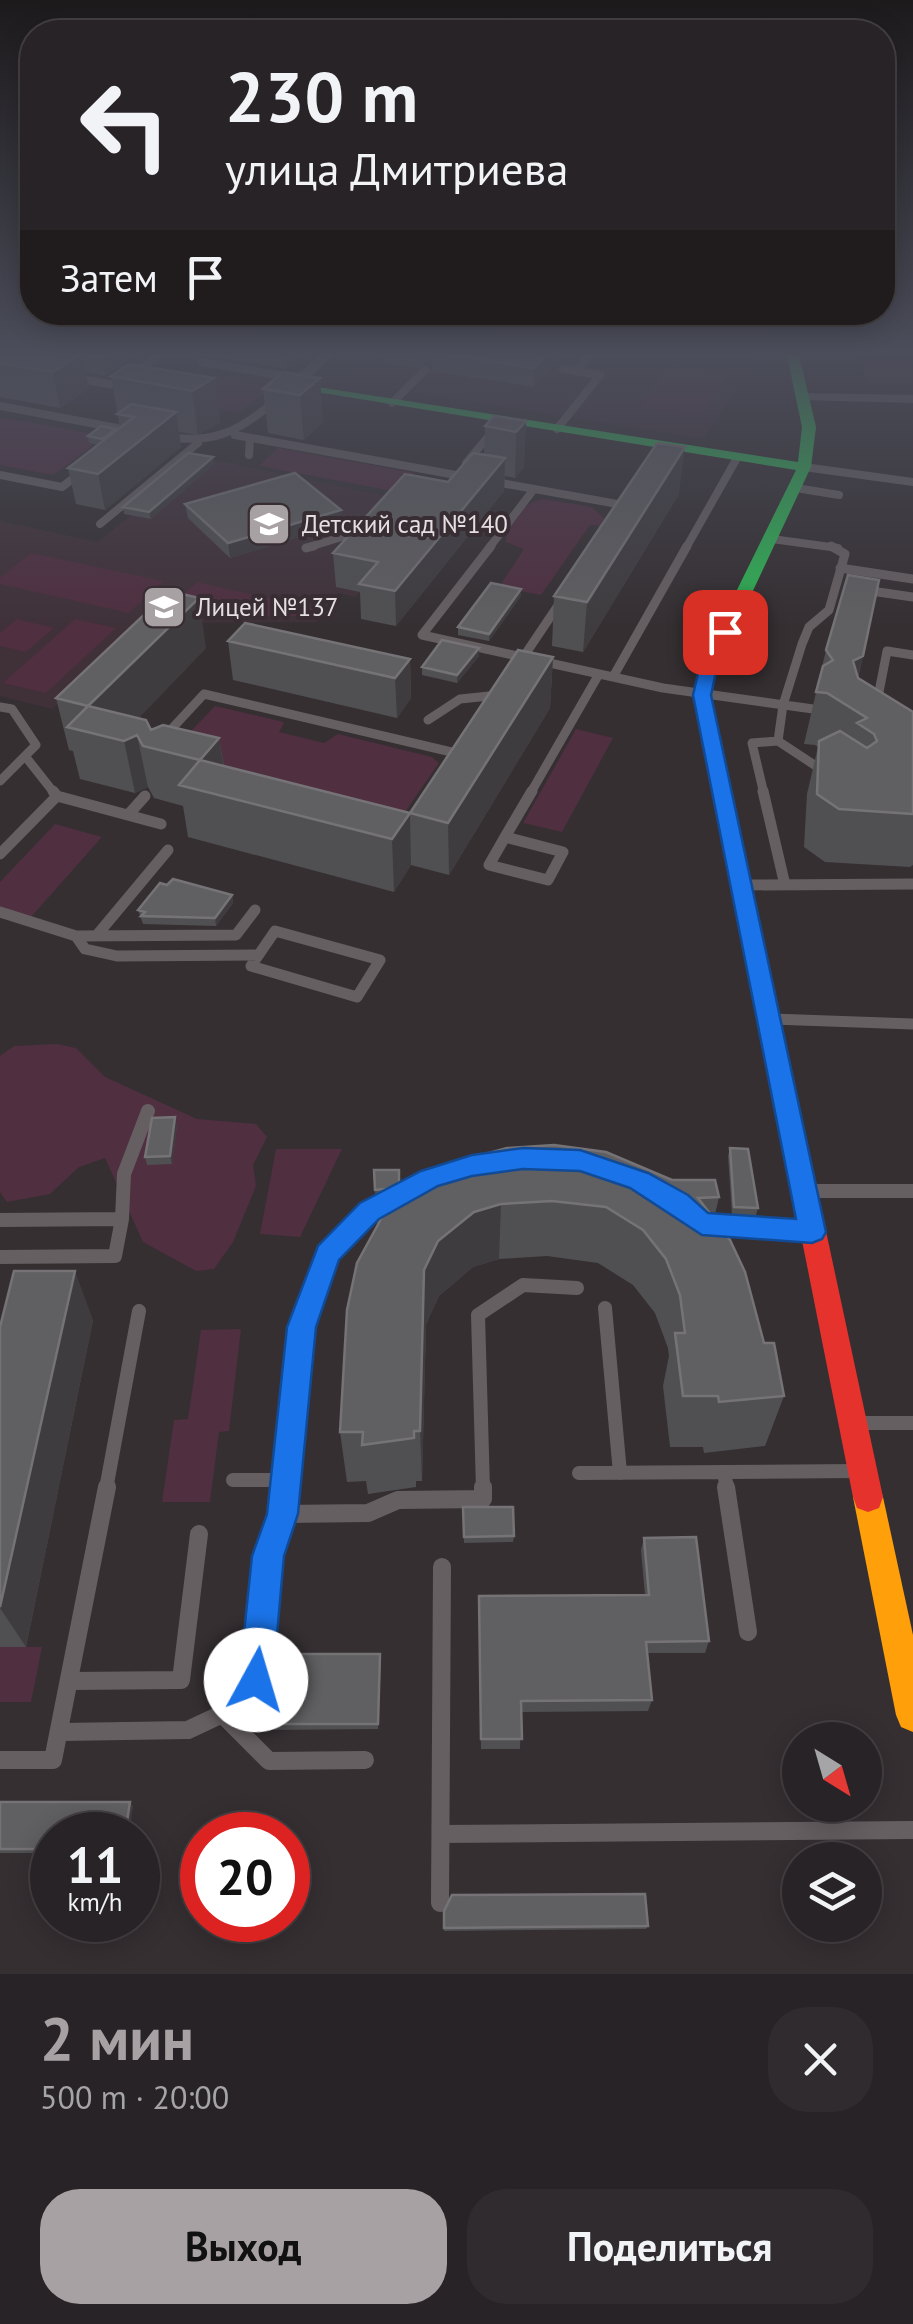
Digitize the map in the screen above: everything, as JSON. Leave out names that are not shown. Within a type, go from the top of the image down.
[{"type":"main road","points":[[641,443],[736,458],[800,477]]},
{"type":"main road","points":[[810,443],[800,477],[772,539],[710,663],[702,695],[913,1716]]},
{"type":"lane","points":[[100,524],[198,443]]},
{"type":"lane","points":[[249,454],[250,443]]},
{"type":"lane","points":[[278,443],[623,505],[613,522]]},
{"type":"lane","points":[[455,475],[482,443]]},
{"type":"lane","points":[[613,677],[736,458]]},
{"type":"lane","points":[[0,474],[62,487],[88,467]]},
{"type":"lane","points":[[412,484],[425,470]]},
{"type":"lane","points":[[800,477],[913,481]]},
{"type":"lane","points":[[800,477],[839,495]]},
{"type":"lane","points":[[534,489],[422,635],[702,695],[813,709]]},
{"type":"lane","points":[[306,548],[372,527]]},
{"type":"lane","points":[[772,539],[843,549],[829,610],[808,630],[783,705],[778,741]]},
{"type":"lane","points":[[840,568],[913,579]]},
{"type":"lane","points":[[835,585],[913,598]]},
{"type":"lane","points":[[490,708],[570,586]]},
{"type":"lane","points":[[874,720],[887,651],[913,655]]},
{"type":"lane","points":[[505,837],[563,852],[548,880],[489,865],[505,837],[599,674]]},
{"type":"lane","points":[[151,750],[204,694],[457,759],[472,736]]},
{"type":"lane","points":[[428,720],[443,706],[463,697],[499,695]]},
{"type":"lane","points":[[0,706],[12,710],[36,746],[0,781]]},
{"type":"lane","points":[[785,885],[752,743],[778,741],[840,782]]},
{"type":"lane","points":[[25,756],[57,796],[161,824]]},
{"type":"lane","points":[[0,854],[57,796]]},
{"type":"lane","points":[[128,815],[145,796]]},
{"type":"lane","points":[[97,934],[168,850]]},
{"type":"lane","points":[[740,885],[913,884]]},
{"type":"lane","points":[[0,912],[76,936],[236,935],[255,910]]},
{"type":"lane","points":[[275,931],[380,960],[357,996],[250,966],[258,955],[275,931]]},
{"type":"lane","points":[[76,936],[84,948],[117,956],[258,955]]},
{"type":"lane","points":[[768,1018],[913,1024]]},
{"type":"lane","points":[[0,1257],[115,1256],[124,1174],[148,1111]]},
{"type":"lane","points":[[804,1190],[913,1191]]},
{"type":"lane","points":[[62,1732],[188,1730],[222,1714],[256,1680],[268,1556],[283,1514],[302,1327],[328,1254],[370,1211],[400,1194]]},
{"type":"lane","points":[[690,1213],[702,1224],[720,1227],[812,1232]]},
{"type":"lane","points":[[0,1220],[122,1219]]},
{"type":"lane","points":[[283,1514],[368,1513],[398,1500],[483,1499],[478,1315],[505,1289],[542,1280],[577,1288]]},
{"type":"lane","points":[[605,1308],[620,1473]]},
{"type":"lane","points":[[0,1760],[53,1760],[62,1732],[139,1310]]},
{"type":"lane","points":[[852,1423],[913,1423]]},
{"type":"lane","points":[[579,1473],[862,1471]]},
{"type":"lane","points":[[724,1472],[748,1632]]},
{"type":"lane","points":[[233,1480],[286,1480]]},
{"type":"lane","points":[[72,1681],[181,1680],[199,1534]]},
{"type":"lane","points":[[440,1903],[442,1567]]},
{"type":"lane","points":[[222,1714],[269,1761],[365,1760]]},
{"type":"lane","points":[[441,1834],[913,1830]]},
{"type":"shaded area","points":[[0,443],[94,445],[53,475],[0,465]]},
{"type":"shaded area","points":[[278,448],[415,473],[398,492],[259,466]]},
{"type":"shaded area","points":[[201,457],[434,506],[356,597],[338,593],[317,622],[142,623],[52,709],[0,696],[0,521],[98,542]]},
{"type":"shaded area","points":[[544,499],[592,507],[604,518],[600,526],[590,525],[541,595],[499,587],[524,549],[506,542],[509,528],[523,509]]},
{"type":"shaded area","points":[[31,553],[163,581],[129,613],[0,584],[0,578]]},
{"type":"shaded area","points":[[197,582],[316,609],[309,616],[160,617]]},
{"type":"shaded area","points":[[17,619],[54,628],[26,652],[0,646],[0,633]]},
{"type":"shaded area","points":[[75,619],[116,628],[46,693],[3,683]]},
{"type":"shaded area","points":[[215,706],[280,721],[284,723],[279,732],[324,743],[338,734],[432,757],[439,763],[398,822],[175,754],[173,750]]},
{"type":"shaded area","points":[[576,729],[613,738],[562,832],[523,823]]},
{"type":"shaded area","points":[[55,824],[102,837],[31,917],[0,908],[0,882]]},
{"type":"shaded area","points":[[57,1044],[76,1048],[105,1077],[197,1119],[256,1124],[267,1137],[253,1165],[256,1186],[233,1242],[214,1269],[196,1271],[143,1242],[105,1158],[79,1167],[50,1194],[7,1202],[0,1192],[0,1056],[14,1046]]},
{"type":"shaded area","points":[[276,1149],[342,1149],[300,1237],[260,1234]]},
{"type":"shaded area","points":[[241,1329],[229,1431],[219,1432],[210,1502],[162,1502],[174,1420],[188,1419],[201,1330]]},
{"type":"shaded area","points":[[0,1647],[42,1647],[31,1702],[0,1702]]},
{"type":"building","points":[[100,443],[137,443],[98,474],[68,468]]},
{"type":"building","points":[[657,443],[685,447],[587,602],[554,596]]},
{"type":"building","points":[[188,453],[213,457],[149,512],[123,507]]},
{"type":"building","points":[[473,453],[505,458],[395,591],[359,584],[378,562],[333,553],[405,474],[448,482]]},
{"type":"building","points":[[295,473],[341,510],[228,543],[185,504]]},
{"type":"building","points":[[848,575],[879,580],[863,656],[853,661],[858,678],[913,712],[913,814],[839,809],[817,794],[819,741],[840,731],[867,748],[877,741],[874,734],[857,723],[867,718],[827,693],[816,692],[823,666],[833,660],[826,650]]},
{"type":"building","points":[[491,583],[521,589],[489,634],[458,627]]},
{"type":"building","points":[[169,591],[199,598],[88,706],[56,698]]},
{"type":"building","points":[[245,623],[410,659],[395,678],[228,641]]},
{"type":"building","points":[[442,640],[479,648],[457,675],[422,667]]},
{"type":"building","points":[[518,650],[553,657],[448,823],[410,813]]},
{"type":"building","points":[[88,706],[146,720],[151,730],[163,725],[219,738],[200,760],[143,746],[137,735],[124,741],[67,727]]},
{"type":"building","points":[[200,760],[410,813],[392,839],[179,785]]},
{"type":"building","points":[[173,879],[232,895],[215,918],[141,916],[145,912],[138,910],[160,883],[167,885]]},
{"type":"building","points":[[175,1117],[170,1156],[145,1157],[152,1118]]},
{"type":"building","points":[[554,1145],[606,1152],[672,1180],[715,1180],[719,1197],[698,1198],[730,1240],[745,1272],[764,1343],[774,1343],[784,1396],[719,1402],[718,1396],[683,1396],[675,1333],[685,1333],[680,1295],[666,1259],[643,1230],[606,1207],[552,1201],[501,1204],[474,1212],[438,1241],[424,1270],[420,1431],[414,1431],[414,1438],[362,1445],[363,1432],[340,1432],[347,1310],[357,1263],[398,1188],[375,1190],[374,1170],[399,1170],[399,1186],[441,1166],[507,1148]]},
{"type":"building","points":[[730,1148],[748,1149],[758,1208],[734,1207]]},
{"type":"building","points":[[14,1271],[75,1271],[0,1607],[0,1327]]},
{"type":"building","points":[[463,1507],[513,1507],[514,1536],[464,1537]]},
{"type":"building","points":[[696,1537],[709,1641],[646,1642],[652,1700],[521,1701],[522,1739],[481,1739],[479,1596],[649,1595],[644,1538]]},
{"type":"building","points":[[272,1654],[380,1654],[378,1724],[264,1724]]},
{"type":"building","points":[[0,1802],[130,1802],[128,1812],[30,1812],[30,1849],[0,1849]]},
{"type":"building","points":[[645,1894],[648,1926],[444,1928],[444,1911],[452,1895]]},
{"type":"traffic: fast","points":[[651,443],[804,467]]},
{"type":"traffic: fast","points":[[711,737],[702,695],[710,663],[804,467],[807,443]]},
{"type":"traffic: slow","points":[[868,1497],[913,1715]]},
{"type":"traffic: jam","points":[[711,737],[868,1497]]},
{"type":"place","name":"Детский сад №140","points":[[269,524]]},
{"type":"place","name":"Лицей №137","points":[[164,607]]},
{"type":"route","points":[[256,1680],[268,1556],[283,1514],[302,1327],[328,1254],[370,1211],[430,1178],[472,1165],[523,1159],[580,1160],[639,1180],[679,1203],[702,1224],[812,1232],[702,695],[705,676],[725,632]]}]
